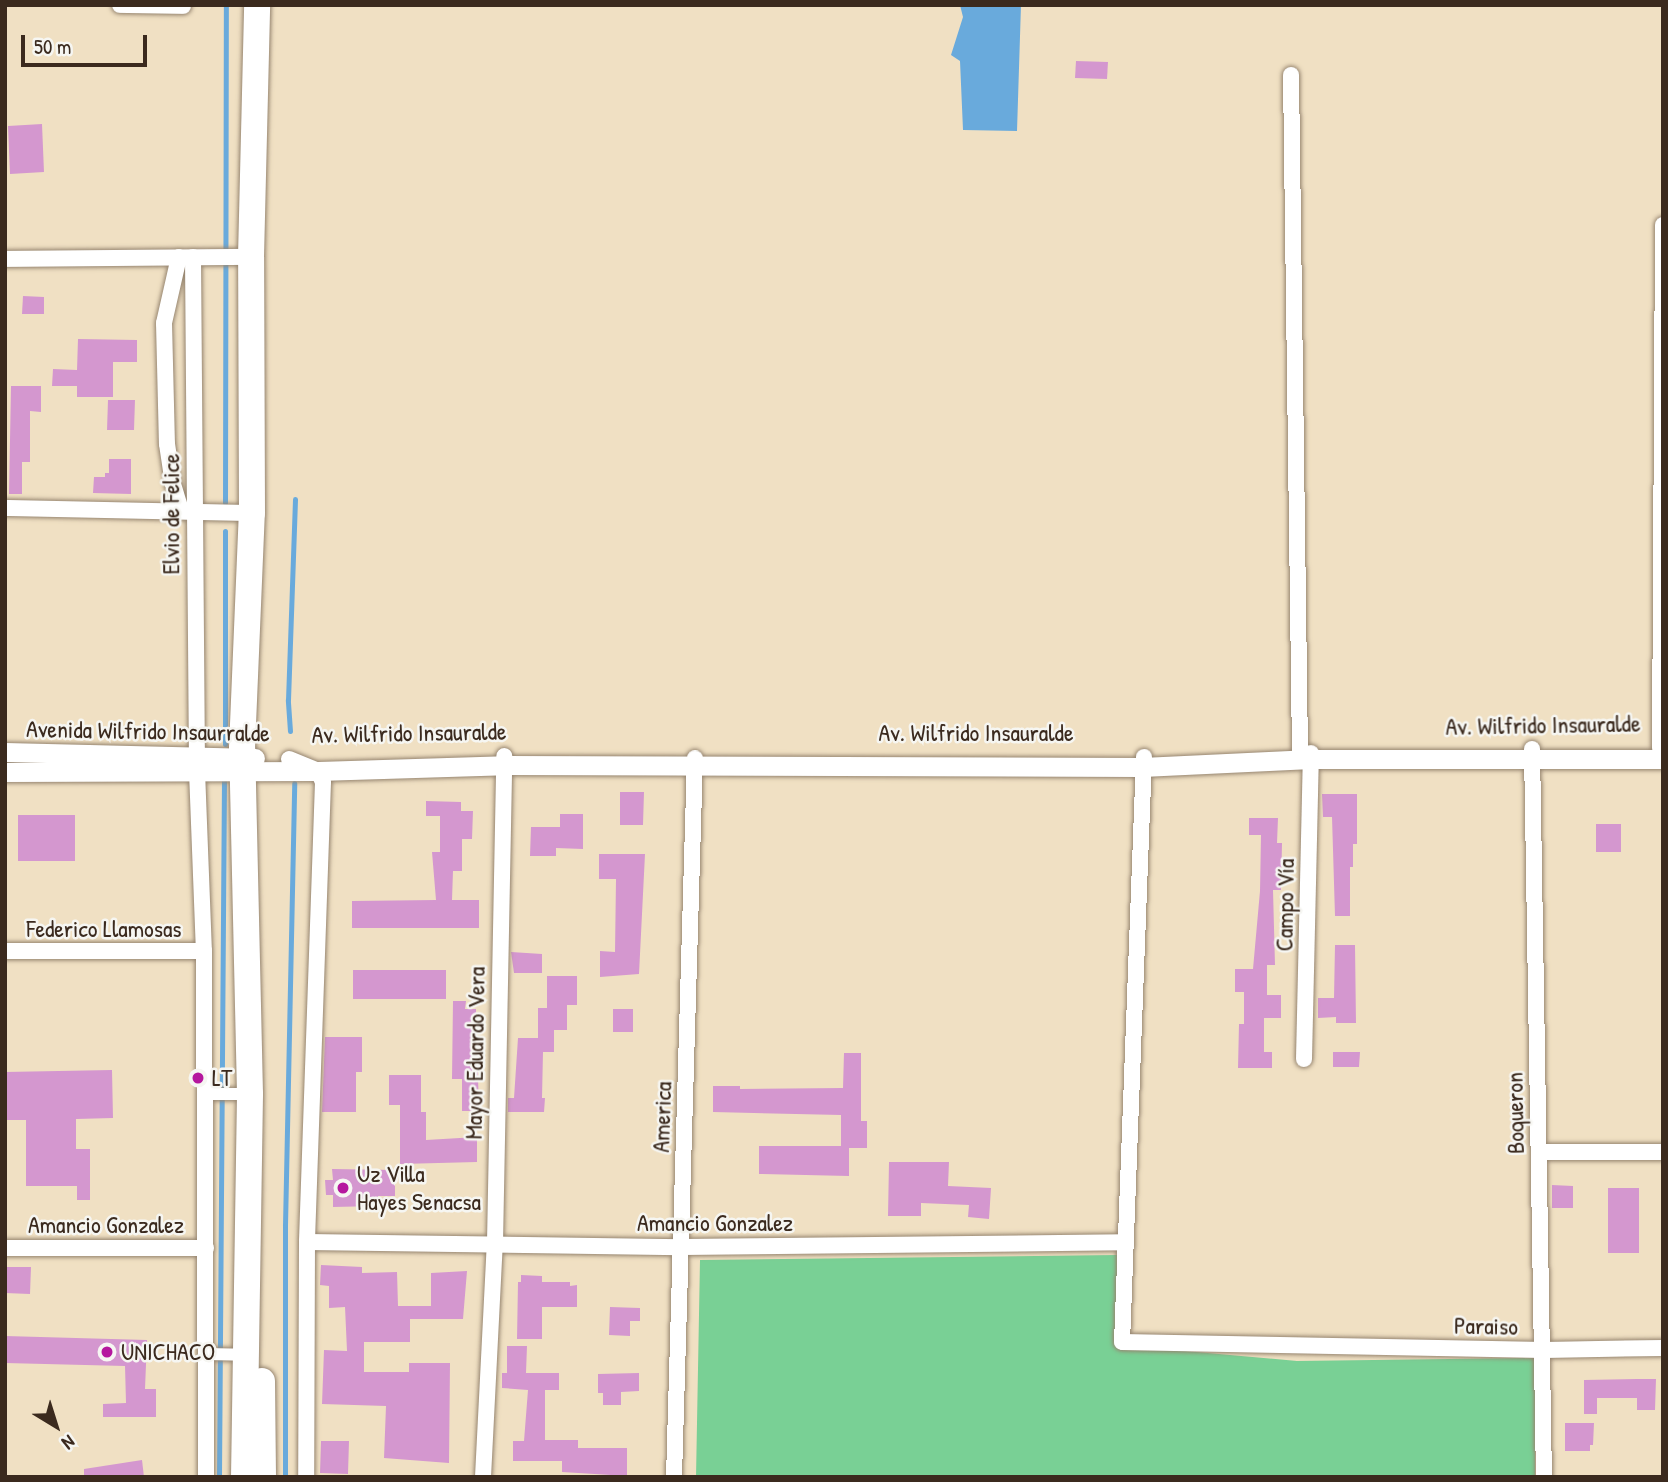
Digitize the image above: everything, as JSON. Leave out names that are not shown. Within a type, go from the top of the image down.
[{"type":"highway","points":[[257,5],[251,257],[249,765],[263,1477]]},
{"type":"highway","points":[[244,1477],[236,1355],[240,1094],[272,5]]},
{"type":"street","points":[[120,5],[183,6]]},
{"type":"street","name":"Campo Vía","points":[[1291,75],[1307,755],[1304,1059]]},
{"type":"street","points":[[1662,752],[1663,225]]},
{"type":"street","points":[[186,257],[164,323],[167,444],[173,484],[187,511]]},
{"type":"street","name":"Elvio de Felice","points":[[186,257],[187,511],[211,1094],[206,1248],[210,1354],[206,1477]]},
{"type":"street","points":[[5,259],[251,257]]},
{"type":"street","points":[[5,508],[252,513]]},
{"type":"street","name":"Avenida Wilfrido Insaurralde","points":[[5,752],[197,764],[249,765],[289,759]]},
{"type":"street","name":"Av. Wilfrido Insauralde","points":[[289,759],[1143,762],[1307,755],[1662,752]]},
{"type":"street","name":"Boqueron","points":[[1532,754],[1544,1350],[1544,1477]]},
{"type":"street","points":[[289,759],[318,771],[323,782],[307,1241],[306,1477]]},
{"type":"street","points":[[249,765],[318,771],[504,761]]},
{"type":"street","name":"Mayor Eduardo Vera","points":[[484,1477],[495,1243],[504,761]]},
{"type":"street","name":"America","points":[[674,1477],[695,761]]},
{"type":"street","points":[[1124,1242],[1143,762]]},
{"type":"street","name":"Avenida Wilfrido Insaurralde","points":[[5,772],[167,772],[197,764]]},
{"type":"street","name":"Federico Llamosas","points":[[5,951],[204,951]]},
{"type":"street","points":[[211,1094],[240,1094]]},
{"type":"street","points":[[1539,1152],[1663,1152]]},
{"type":"street","name":"Amancio Gonzalez","points":[[307,1241],[682,1247],[1124,1242]]},
{"type":"street","name":"Paraiso","points":[[1124,1242],[1122,1342],[1544,1350],[1663,1348]]},
{"type":"street","name":"Amancio Gonzalez","points":[[5,1248],[206,1248]]},
{"type":"street","points":[[210,1354],[236,1355]]},
{"type":"green space","points":[[1117,1255],[1118,1345],[1297,1361],[1535,1358],[1535,1477],[696,1477],[700,1260]]},
{"type":"water","points":[[960,5],[1021,5],[1017,131],[963,130],[960,61],[951,55],[963,17]]},
{"type":"building","points":[[1076,61],[1108,62],[1107,79],[1075,78]]},
{"type":"building","points":[[42,124],[44,172],[10,174],[8,126]]},
{"type":"building","points":[[23,296],[44,297],[44,314],[22,314]]},
{"type":"building","points":[[78,339],[137,340],[137,362],[113,362],[113,397],[77,397],[77,386],[52,386],[53,369],[77,370]]},
{"type":"building","points":[[11,386],[41,386],[41,412],[30,411],[30,462],[22,462],[22,494],[9,494]]},
{"type":"building","points":[[108,400],[135,400],[134,430],[107,430]]},
{"type":"building","points":[[109,459],[131,459],[131,494],[93,493],[94,477],[105,477],[105,473],[109,473]]},
{"type":"building","points":[[620,792],[644,792],[643,825],[620,825]]},
{"type":"building","points":[[1322,794],[1357,794],[1357,844],[1353,844],[1353,867],[1350,867],[1350,916],[1335,916],[1332,817],[1323,817]]},
{"type":"building","points":[[426,801],[461,802],[461,811],[473,811],[472,839],[462,839],[462,871],[453,871],[452,900],[479,900],[479,928],[352,928],[352,901],[436,900],[432,852],[440,852],[440,816],[426,816]]},
{"type":"building","points":[[560,814],[583,814],[583,849],[556,848],[556,856],[530,856],[531,827],[560,827]]},
{"type":"building","points":[[18,815],[75,815],[75,861],[18,861]]},
{"type":"building","points":[[1249,818],[1278,818],[1277,843],[1282,843],[1281,890],[1273,890],[1275,965],[1267,965],[1267,995],[1281,995],[1281,1018],[1264,1018],[1264,1052],[1272,1052],[1272,1068],[1238,1068],[1239,1024],[1244,1024],[1244,992],[1235,992],[1235,969],[1253,969],[1260,891],[1261,835],[1249,835]]},
{"type":"building","points":[[1596,824],[1621,824],[1621,852],[1596,852]]},
{"type":"building","points":[[599,854],[645,854],[639,974],[600,977],[600,951],[615,952],[616,879],[599,879]]},
{"type":"building","points":[[1335,945],[1355,945],[1356,1023],[1336,1023],[1336,1017],[1318,1018],[1318,998],[1334,998]]},
{"type":"building","points":[[511,952],[542,954],[542,973],[514,973]]},
{"type":"building","points":[[353,970],[446,970],[446,999],[353,999]]},
{"type":"building","points":[[547,976],[577,976],[577,1005],[567,1005],[567,1030],[554,1030],[554,1052],[543,1052],[544,1112],[508,1112],[508,1098],[514,1098],[518,1038],[538,1038],[538,1008],[547,1008]]},
{"type":"building","points":[[453,1001],[466,1001],[465,1009],[476,1009],[479,1111],[462,1111],[462,1079],[452,1079]]},
{"type":"building","points":[[613,1009],[633,1009],[633,1032],[613,1032]]},
{"type":"building","points":[[325,1037],[362,1037],[362,1072],[356,1072],[356,1112],[322,1112]]},
{"type":"building","points":[[1333,1052],[1360,1052],[1359,1067],[1333,1067]]},
{"type":"building","points":[[844,1053],[861,1053],[861,1121],[867,1121],[867,1148],[849,1148],[849,1176],[759,1174],[759,1146],[841,1146],[841,1115],[713,1112],[713,1086],[740,1086],[740,1089],[843,1088]]},
{"type":"building","points":[[112,1070],[113,1118],[76,1119],[76,1149],[90,1149],[90,1200],[77,1200],[77,1186],[26,1186],[26,1120],[5,1120],[5,1072]]},
{"type":"building","points":[[389,1075],[421,1075],[421,1112],[426,1112],[426,1140],[477,1137],[477,1162],[400,1164],[400,1105],[389,1105]]},
{"type":"building","points":[[889,1162],[949,1162],[948,1186],[991,1188],[989,1219],[968,1217],[969,1205],[921,1203],[921,1216],[888,1216]]},
{"type":"building","points":[[332,1169],[395,1170],[395,1196],[378,1196],[378,1206],[333,1207],[333,1195],[326,1195],[325,1180],[333,1180]]},
{"type":"building","points":[[1552,1185],[1573,1186],[1573,1208],[1552,1208]]},
{"type":"building","points":[[1608,1188],[1639,1188],[1639,1253],[1608,1253]]},
{"type":"building","points":[[321,1265],[362,1267],[362,1273],[397,1272],[398,1306],[431,1306],[431,1273],[467,1271],[463,1319],[410,1319],[410,1342],[364,1342],[364,1372],[409,1372],[409,1363],[450,1363],[449,1463],[384,1458],[386,1406],[322,1404],[324,1350],[347,1351],[345,1307],[329,1308],[329,1286],[320,1285]]},
{"type":"building","points":[[5,1267],[31,1267],[30,1294],[5,1293]]},
{"type":"building","points":[[521,1275],[542,1276],[542,1282],[570,1282],[570,1286],[577,1285],[577,1307],[542,1307],[542,1339],[517,1339],[518,1282],[521,1282]]},
{"type":"building","points":[[610,1307],[640,1308],[640,1321],[630,1321],[630,1336],[609,1335]]},
{"type":"building","points":[[5,1336],[147,1340],[145,1389],[156,1389],[156,1417],[103,1417],[103,1404],[126,1403],[125,1366],[5,1363]]},
{"type":"building","points":[[507,1346],[527,1346],[526,1373],[559,1373],[559,1390],[545,1390],[545,1440],[578,1440],[578,1448],[627,1448],[627,1476],[562,1472],[562,1461],[513,1461],[513,1441],[524,1441],[528,1390],[502,1388],[502,1373],[507,1373]]},
{"type":"building","points":[[639,1373],[639,1391],[621,1392],[621,1405],[603,1405],[603,1393],[598,1393],[598,1374]]},
{"type":"building","points":[[1656,1379],[1655,1410],[1637,1410],[1637,1398],[1597,1398],[1597,1414],[1584,1414],[1584,1380]]},
{"type":"building","points":[[1565,1423],[1594,1423],[1593,1445],[1590,1445],[1590,1451],[1565,1451]]},
{"type":"building","points":[[321,1441],[349,1441],[348,1474],[320,1473]]},
{"type":"building","points":[[142,1460],[144,1477],[84,1477],[84,1469]]},
{"type":"waterway","points":[[225,503],[226,5]]},
{"type":"waterway","points":[[290,731],[288,700],[295,499]]},
{"type":"waterway","points":[[225,531],[225,744]]},
{"type":"waterway","points":[[219,1477],[224,776]]},
{"type":"waterway","points":[[285,1477],[285,1225],[294,783]]},
{"type":"place","name":"LT","points":[[198,1078]]},
{"type":"place","name":"Uz Villa Hayes Senacsa","points":[[343,1188]]},
{"type":"place","name":"UNICHACO","points":[[107,1352]]}]
